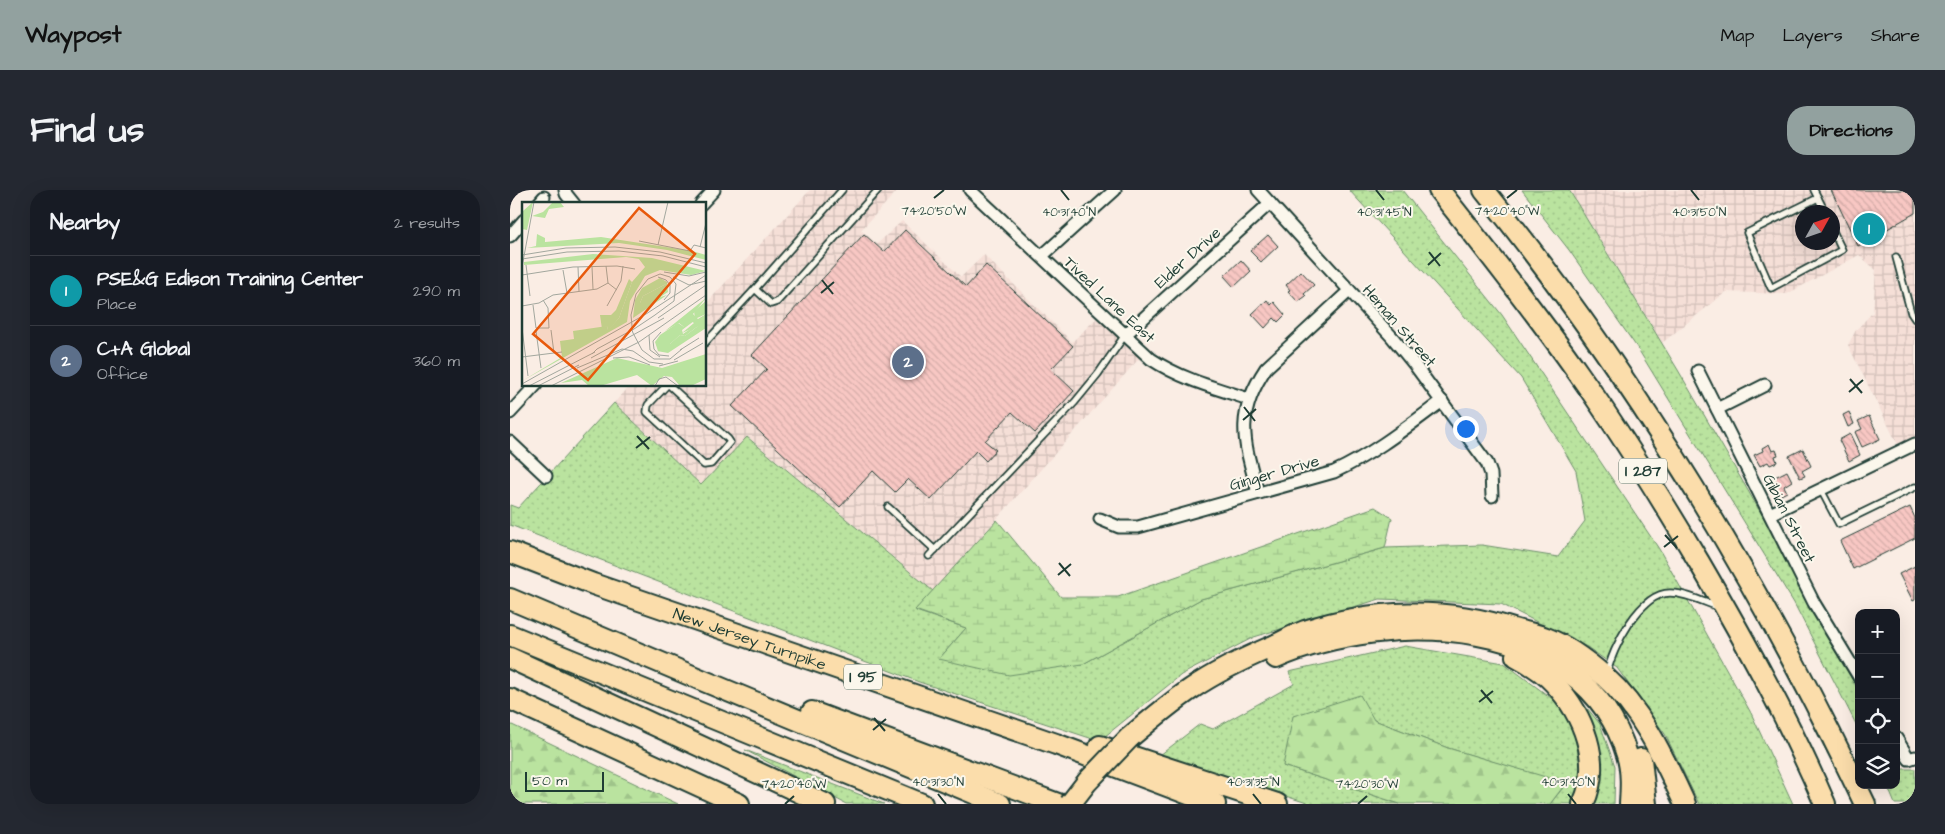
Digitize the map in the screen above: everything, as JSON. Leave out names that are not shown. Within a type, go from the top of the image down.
[{"type":"highway","name":"I 287","points":[[1439,190],[1580,374],[1659,496],[1727,610],[1776,702],[1825,804]]},
{"type":"highway","name":"I 287","points":[[1484,190],[1557,285],[1614,364],[1717,524],[1811,693],[1865,804]]},
{"type":"highway","name":"New Jersey Turnpike","points":[[510,552],[593,584],[997,723],[1215,804]]},
{"type":"highway","points":[[510,598],[704,682],[1000,804]]},
{"type":"highway","points":[[1086,804],[1118,767],[1136,740],[1162,710],[1221,670],[1303,632],[1328,625],[1378,616],[1431,614],[1467,618],[1546,638],[1569,651],[1606,678],[1625,698],[1656,744],[1685,804]]},
{"type":"highway","points":[[1070,804],[1087,782],[1136,740],[1227,681],[1273,659],[1308,646],[1332,639],[1401,629],[1439,630],[1493,638],[1538,654],[1560,666],[1594,694],[1614,721],[1627,756],[1631,782],[1630,804]]},
{"type":"highway","points":[[510,635],[922,804]]},
{"type":"highway","points":[[1532,635],[1586,670],[1617,705],[1640,753],[1646,804]]},
{"type":"highway","points":[[1476,636],[1532,665],[1553,681],[1579,717],[1587,737],[1591,759],[1590,780],[1583,804]]},
{"type":"highway","points":[[510,658],[825,804]]},
{"type":"highway","points":[[704,682],[759,692],[1058,804]]},
{"type":"highway","points":[[510,699],[739,804]]},
{"type":"highway","points":[[997,723],[1040,726],[1277,804]]},
{"type":"highway","points":[[702,788],[716,804]]},
{"type":"street","points":[[565,190],[572,202]]},
{"type":"street","points":[[703,202],[714,190]]},
{"type":"street","name":"Tived Lane East","points":[[970,190],[1151,359],[1168,370],[1186,378],[1248,399]]},
{"type":"street","points":[[1042,256],[1115,190]]},
{"type":"street","name":"Heman Street","points":[[1258,190],[1414,364],[1487,463],[1491,474],[1492,496]]},
{"type":"street","name":"Elder Drive","points":[[1125,335],[1270,203]]},
{"type":"street","points":[[510,236],[522,222]]},
{"type":"street","points":[[1258,493],[1246,450],[1244,434],[1244,417],[1248,399],[1256,382],[1266,368],[1349,291]]},
{"type":"street","name":"Gibian Street","points":[[1698,371],[1814,603],[1855,670]]},
{"type":"street","points":[[1717,409],[1765,384]]},
{"type":"street","points":[[510,413],[535,386]]},
{"type":"street","name":"Ginger Drive","points":[[1100,519],[1120,527],[1138,527],[1334,472],[1356,462],[1442,401]]},
{"type":"street","points":[[510,442],[546,476]]},
{"type":"street","points":[[1770,514],[1915,444]]},
{"type":"street","points":[[1900,744],[1909,759],[1915,757]]},
{"type":"lane","points":[[706,343],[842,190]]},
{"type":"lane","points":[[1814,190],[1822,205]]},
{"type":"lane","points":[[755,289],[771,304],[776,302],[875,191]]},
{"type":"lane","points":[[1804,205],[1818,198]]},
{"type":"lane","points":[[1795,209],[1746,233],[1771,288],[1842,250],[1840,246]]},
{"type":"lane","points":[[1896,256],[1911,313],[1915,318]]},
{"type":"lane","points":[[929,556],[1075,402],[1098,374],[1125,335]]},
{"type":"lane","points":[[667,386],[648,405],[648,412],[704,466],[711,464],[730,442],[669,386]]},
{"type":"lane","points":[[1821,490],[1839,524],[1915,488]]},
{"type":"lane","points":[[888,507],[935,550]]},
{"type":"lane","points":[[1606,678],[1618,641],[1638,613],[1651,600],[1670,593],[1690,597],[1727,610]]},
{"type":"shaded area","points":[[810,190],[898,190],[861,230],[877,244],[902,221],[961,277],[984,255],[1072,342],[1100,315],[1144,353],[933,591],[748,437],[701,485],[614,403],[630,386],[706,386],[706,304]]},
{"type":"shaded area","points":[[1569,190],[1915,190],[1915,449],[1903,455],[1848,345],[1856,330],[1873,312],[1876,270],[1859,255],[1787,294],[1726,292],[1662,343]]},
{"type":"green space","points":[[1349,190],[1402,190],[1502,315],[1659,549],[1751,713],[1793,804],[1699,804],[1665,734],[1617,668],[1587,647],[1501,604],[1380,599],[1254,637],[1181,675],[1099,741],[919,682],[510,525],[510,505],[518,508],[614,403],[701,485],[747,437],[933,591],[916,611],[966,628],[939,659],[1083,664],[1201,599],[1385,548],[1482,545],[1558,557],[1585,521],[1576,471],[1521,378]]},
{"type":"green space","points":[[1522,190],[1569,190],[1678,370],[1765,520],[1855,685],[1855,722],[1794,603],[1638,349],[1569,250]]},
{"type":"green space","points":[[1375,507],[1392,518],[1385,548],[1201,599],[1083,664],[1009,675],[939,659],[966,628],[915,610],[997,520],[1061,597],[1118,597]]},
{"type":"green space","points":[[1405,646],[1504,663],[1570,712],[1583,779],[1571,804],[1550,804],[1566,784],[1448,748],[1374,720],[1283,766],[1400,804],[1310,804],[1160,755],[1200,724],[1213,729],[1294,684],[1289,672]]},
{"type":"green space","points":[[1360,695],[1374,720],[1448,748],[1566,783],[1550,804],[1400,804],[1283,766],[1293,716]]},
{"type":"green space","points":[[1578,697],[1600,724],[1615,766],[1614,804],[1591,804],[1598,759]]},
{"type":"green space","points":[[510,724],[678,804],[510,804]]},
{"type":"green space","points":[[745,750],[884,804],[846,804]]},
{"type":"green space","points":[[1900,769],[1915,769],[1915,804],[1895,804],[1889,789],[1900,789]]},
{"type":"building","points":[[1831,190],[1915,190],[1915,213],[1858,246],[1840,205],[1838,205]]},
{"type":"building","points":[[905,230],[966,287],[986,265],[1073,346],[1051,369],[1074,391],[1035,433],[1012,412],[985,441],[996,450],[986,461],[976,451],[931,500],[908,479],[895,492],[873,471],[840,507],[732,406],[767,369],[752,355],[864,234],[884,252]]},
{"type":"building","points":[[1268,235],[1278,246],[1261,262],[1250,251]]},
{"type":"building","points":[[1241,260],[1251,271],[1234,287],[1224,276]]},
{"type":"building","points":[[1301,271],[1314,285],[1304,294],[1306,296],[1298,302],[1288,291],[1290,290],[1286,285]]},
{"type":"building","points":[[1267,300],[1271,305],[1274,302],[1285,315],[1278,322],[1274,318],[1265,328],[1252,314]]},
{"type":"building","points":[[1849,412],[1854,424],[1848,427],[1843,415]]},
{"type":"building","points":[[1869,416],[1880,439],[1862,447],[1855,432],[1862,429],[1858,421]]},
{"type":"building","points":[[1850,434],[1860,455],[1849,461],[1839,440]]},
{"type":"building","points":[[1769,444],[1772,451],[1776,450],[1778,455],[1775,456],[1777,462],[1770,465],[1768,462],[1760,466],[1754,455],[1763,451],[1762,448]]},
{"type":"building","points":[[1803,449],[1811,466],[1802,471],[1805,476],[1800,478],[1789,456]]},
{"type":"building","points":[[1787,471],[1792,481],[1784,486],[1787,492],[1777,497],[1769,480]]},
{"type":"building","points":[[1910,507],[1915,518],[1915,538],[1853,569],[1840,541]]},
{"type":"building","points":[[1915,566],[1915,600],[1913,601],[1899,574]]},
{"type":"place","name":"PSE&G Edison Training Center","points":[[1869,229]]},
{"type":"place","name":"C+A Global","points":[[908,362]]}]
